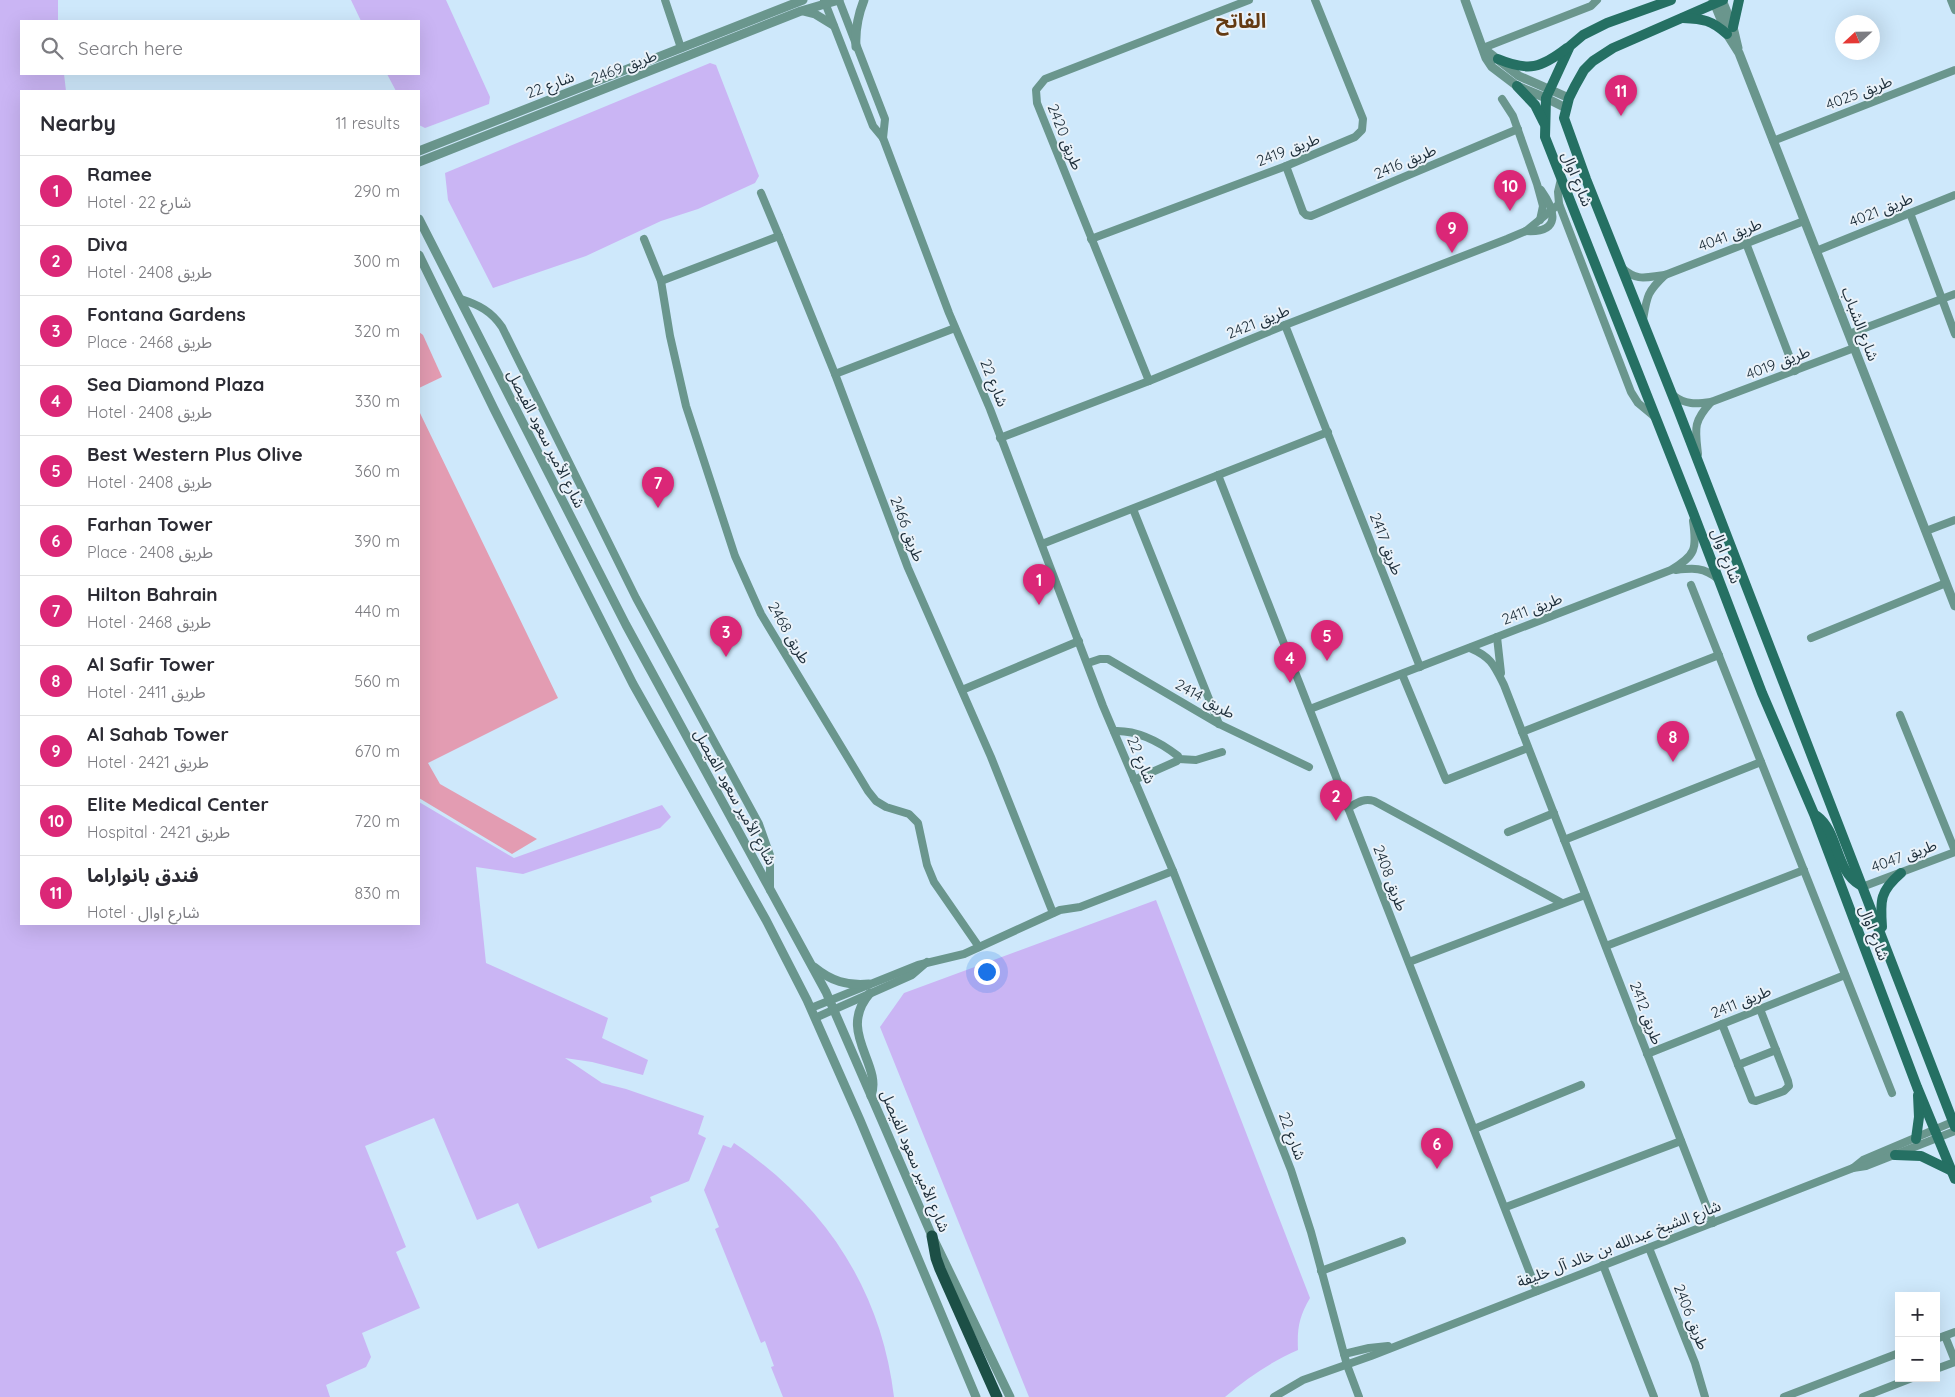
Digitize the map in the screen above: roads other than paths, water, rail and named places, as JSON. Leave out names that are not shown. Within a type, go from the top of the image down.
[{"type":"main road","name":"شارع اوال","points":[[1671,0],[1608,23],[1583,35],[1570,46],[1548,94],[1544,122],[1545,137],[1762,693],[1814,814],[1917,1087],[1938,1133],[1954,1175]]},
{"type":"main road","points":[[1679,18],[1708,20],[1730,30],[1739,0]]},
{"type":"main road","points":[[1567,103],[1584,70],[1606,51],[1719,1]]},
{"type":"main road","points":[[1498,59],[1518,66],[1537,66],[1551,61],[1570,46]]},
{"type":"main road","points":[[1517,86],[1535,105],[1544,122]]},
{"type":"main road","name":"شارع اوال","points":[[1567,103],[1564,118],[1570,138],[1954,1125]]},
{"type":"main road","points":[[1814,814],[1825,824],[1850,877],[1862,886]]},
{"type":"main road","points":[[1884,941],[1880,909],[1882,898],[1885,889],[1901,872]]},
{"type":"main road","points":[[1916,1139],[1919,1117],[1917,1087]]},
{"type":"main road","points":[[1942,1096],[1955,1102]]},
{"type":"main road","points":[[1894,1155],[1921,1156],[1954,1175]]},
{"type":"main road","points":[[932,1236],[936,1258],[997,1397]]},
{"type":"street","points":[[665,0],[681,48]]},
{"type":"street","name":"شارع 22","points":[[839,0],[885,119],[883,138]]},
{"type":"street","name":"طريق 2469","points":[[420,163],[800,3],[839,0]]},
{"type":"street","points":[[856,47],[857,20],[864,0]]},
{"type":"street","name":"طريق 2420","points":[[1150,381],[1036,103],[1036,90],[1045,79],[1249,0]]},
{"type":"street","name":"طريق 2419","points":[[1091,239],[1356,138],[1362,130],[1363,119],[1315,0]]},
{"type":"street","points":[[1465,0],[1486,58],[1492,67],[1517,86],[1548,94]]},
{"type":"street","points":[[1483,48],[1591,6],[1597,0]]},
{"type":"street","points":[[1951,0],[1955,10]]},
{"type":"street","name":"شارع الشباب","points":[[1719,1],[1955,606]]},
{"type":"street","name":"شارع 22","points":[[825,2],[873,126],[883,138],[955,328],[977,377],[1114,731],[1174,871],[1287,1161],[1306,1215],[1347,1365],[1359,1397]]},
{"type":"street","points":[[800,3],[833,25]]},
{"type":"street","name":"شارع 22","points":[[420,149],[800,3]]},
{"type":"street","points":[[1483,48],[1519,76],[1567,103]]},
{"type":"street","name":"طريق 4025","points":[[1773,141],[1955,70]]},
{"type":"street","points":[[1502,99],[1510,110],[1518,129],[1544,206],[1540,220]]},
{"type":"street","name":"طريق 2416","points":[[1286,166],[1303,212],[1311,216],[1518,129]]},
{"type":"street","points":[[1561,179],[1558,192],[1559,204],[1631,392],[1638,403],[1656,418]]},
{"type":"street","points":[[1537,184],[1552,209]]},
{"type":"street","name":"طريق 2466","points":[[761,193],[835,374],[904,560],[991,757],[1054,913]]},
{"type":"street","name":"طريق 4021","points":[[1816,251],[1955,195]]},
{"type":"street","name":"طريق 2421","points":[[1000,438],[1150,381],[1285,325],[1526,231],[1559,204]]},
{"type":"street","name":"طريق 2421","points":[[1526,231],[1537,231],[1546,228],[1552,221],[1552,209]]},
{"type":"street","points":[[1910,213],[1955,334]]},
{"type":"street","name":"طريق 4041","points":[[1622,268],[1632,276],[1644,278],[1665,275],[1804,220]]},
{"type":"street","name":"شارع الأمير سعود الفيصل","points":[[420,221],[626,625],[834,1009],[932,1236],[1010,1397]]},
{"type":"street","points":[[661,282],[779,236]]},
{"type":"street","name":"طريق 2468","points":[[644,239],[661,282],[670,336],[686,406],[728,536],[761,614],[868,791],[876,801],[909,814],[918,823],[927,865],[934,882],[979,946]]},
{"type":"street","points":[[1746,243],[1795,371]]},
{"type":"street","points":[[420,257],[624,667],[766,920],[811,1008],[976,1397]]},
{"type":"street","name":"طريق 4041","points":[[1643,322],[1647,296],[1653,286],[1665,275]]},
{"type":"street","points":[[1849,334],[1955,294]]},
{"type":"street","points":[[461,300],[476,304],[491,313],[502,327],[636,598],[759,824],[770,855],[770,890]]},
{"type":"street","name":"طريق 2417","points":[[1285,325],[1420,667]]},
{"type":"street","points":[[835,374],[955,328]]},
{"type":"street","name":"طريق 4019","points":[[1671,394],[1681,402],[1689,404],[1711,402],[1854,348]]},
{"type":"street","points":[[1699,466],[1696,424],[1700,414],[1711,402]]},
{"type":"street","points":[[1042,544],[1328,432]]},
{"type":"street","name":"طريق 2408","points":[[1218,475],[1506,1207],[1537,1291]]},
{"type":"street","name":"طريق 2411","points":[[1310,710],[1671,570],[1687,560],[1695,549],[1696,542],[1691,507]]},
{"type":"street","points":[[1133,508],[1219,724]]},
{"type":"street","points":[[1926,531],[1955,520]]},
{"type":"street","name":"طريق 2411","points":[[1671,570],[1698,568],[1710,572],[1718,578]]},
{"type":"street","points":[[1811,638],[1946,583]]},
{"type":"street","points":[[1691,584],[1892,1093]]},
{"type":"street","name":"طريق 2412","points":[[1497,637],[1498,658],[1504,685]]},
{"type":"street","points":[[962,690],[1079,641]]},
{"type":"street","name":"طريق 2412","points":[[1470,648],[1486,656],[1493,663],[1504,685],[1713,1222]]},
{"type":"street","points":[[1522,732],[1719,655]]},
{"type":"street","name":"طريق 2414","points":[[1088,664],[1100,659],[1108,659],[1219,724],[1309,767]]},
{"type":"street","points":[[1402,674],[1446,780],[1528,748]]},
{"type":"street","name":"طريق 4047","points":[[1862,886],[1955,852],[1900,715]]},
{"type":"street","points":[[1114,731],[1132,732],[1142,736],[1177,755],[1179,759]]},
{"type":"street","points":[[1134,780],[1179,759],[1196,760],[1222,752]]},
{"type":"street","points":[[1564,840],[1761,762]]},
{"type":"street","points":[[1348,808],[1367,799],[1374,801],[1562,903]]},
{"type":"street","points":[[1508,832],[1554,813]]},
{"type":"street","points":[[1606,946],[1804,870]]},
{"type":"street","points":[[815,1018],[869,988],[927,962],[964,954],[1042,920],[1060,910],[1080,907],[1174,871]]},
{"type":"street","points":[[1408,962],[1585,895]]},
{"type":"street","points":[[812,966],[839,982],[869,988]]},
{"type":"street","name":"طريق 2411","points":[[1647,1054],[1845,975]]},
{"type":"street","points":[[811,1008],[829,1000],[869,988]]},
{"type":"street","points":[[869,988],[859,1009],[857,1022],[860,1042],[874,1088],[871,1096]]},
{"type":"street","points":[[1722,1024],[1752,1100],[1756,1101],[1784,1091],[1789,1086],[1788,1081],[1760,1009]]},
{"type":"street","points":[[1738,1065],[1776,1050]]},
{"type":"street","points":[[1474,1129],[1581,1085]]},
{"type":"street","name":"شارع الشيخ عبدالله بن خالد آل خليفة","points":[[1274,1397],[1299,1382],[1853,1168],[1866,1166],[1894,1155],[1954,1125]]},
{"type":"street","name":"شارع الشيخ عبدالله بن خالد آل خليفة","points":[[1853,1168],[1863,1160],[1916,1139],[1938,1133]]},
{"type":"street","points":[[1506,1207],[1681,1141]]},
{"type":"street","points":[[1321,1272],[1402,1241]]},
{"type":"street","name":"طريق 2406","points":[[1649,1248],[1695,1363],[1704,1397]]},
{"type":"street","points":[[1603,1265],[1654,1397]]},
{"type":"street","points":[[1940,1338],[1955,1332]]},
{"type":"street","points":[[1940,1367],[1955,1361],[1945,1336]]},
{"type":"street","name":"شارع الشيخ عبدالله بن خالد آل خليفة","points":[[1344,1354],[1369,1348],[1395,1346]]},
{"type":"street","points":[[1784,1397],[1895,1355]]},
{"type":"street","points":[[1863,1397],[1902,1382]]},
{"type":"place","name":"فندق بانواراما","points":[[1621,116]]},
{"type":"place","name":"Elite Medical Center","points":[[1510,211]]},
{"type":"place","name":"Al Sahab Tower","points":[[1452,253]]},
{"type":"place","name":"Hilton Bahrain","points":[[658,508]]},
{"type":"place","name":"Ramee","points":[[1039,605]]},
{"type":"place","name":"Fontana Gardens","points":[[726,657]]},
{"type":"place","name":"Best Western Plus Olive","points":[[1327,661]]},
{"type":"place","name":"Sea Diamond Plaza","points":[[1290,683]]},
{"type":"place","name":"Al Safir Tower","points":[[1673,762]]},
{"type":"place","name":"Diva","points":[[1336,821]]},
{"type":"place","name":"Farhan Tower","points":[[1437,1169]]},
{"type":"district","name":"الفاتح","points":[[1241,21]]}]
